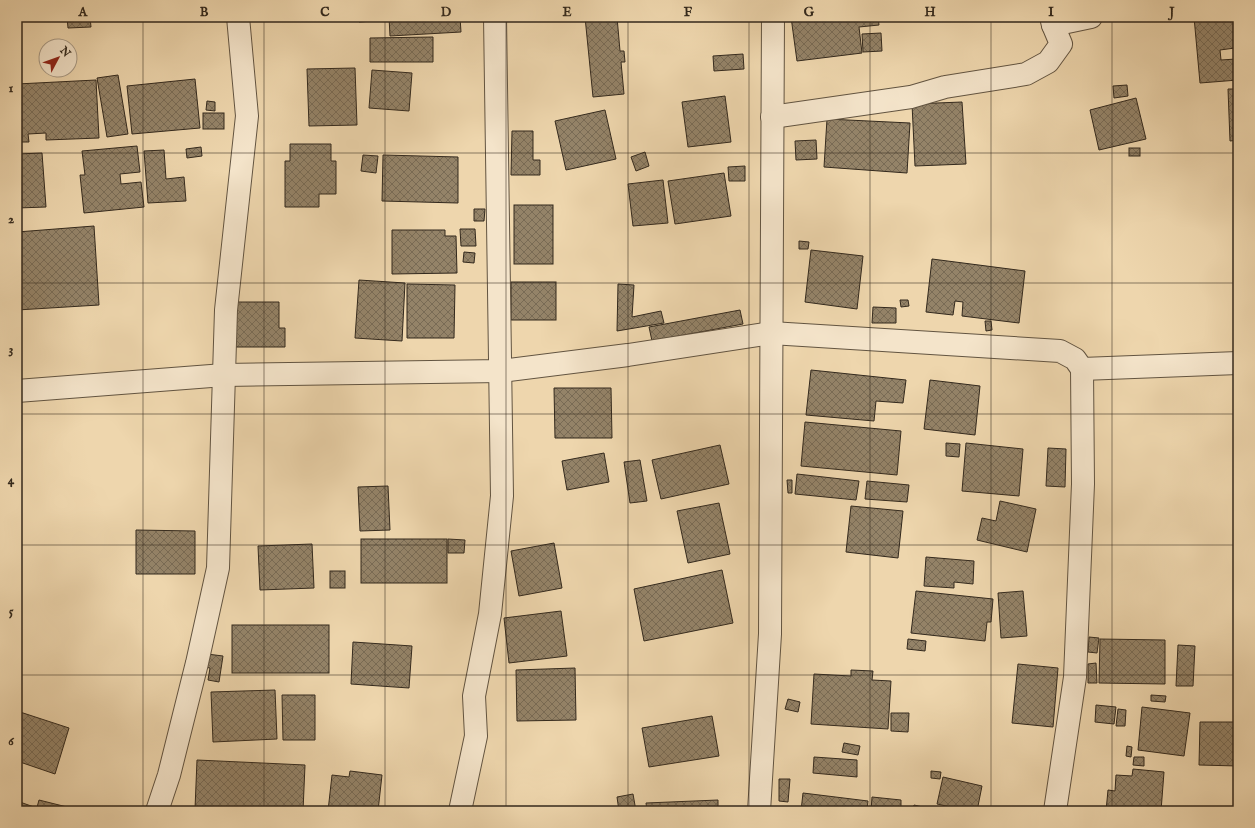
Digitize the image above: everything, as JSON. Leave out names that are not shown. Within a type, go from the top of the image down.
[{"type":"street","points":[[157,811],[169,775],[197,663],[218,568],[226,310],[246,116],[238,17]]},
{"type":"street","points":[[460,811],[476,736],[474,696],[490,614],[502,496],[495,17]]},
{"type":"street","points":[[759,811],[770,634],[773,17]]},
{"type":"street","points":[[772,117],[911,97],[945,87],[1026,74],[1048,62],[1061,44],[1052,21],[1091,17]]},
{"type":"street","points":[[17,391],[224,375],[501,371],[628,355],[771,333],[1060,351],[1075,360],[1082,369],[1083,484],[1075,677],[1055,811]]},
{"type":"street","points":[[1082,369],[1238,363]]},
{"type":"building","points":[[67,17],[90,17],[91,27],[68,28]]},
{"type":"building","points":[[358,17],[373,17],[373,21],[359,22]]},
{"type":"building","points":[[389,17],[460,17],[461,32],[390,36]]},
{"type":"building","points":[[585,17],[617,17],[620,51],[624,51],[625,62],[621,62],[624,94],[593,97]]},
{"type":"building","points":[[791,17],[878,17],[879,25],[859,27],[862,53],[797,61]]},
{"type":"building","points":[[1194,17],[1214,17],[1214,21],[1238,19],[1238,80],[1200,83]],"holes":[[[1235,48],[1236,59],[1221,60],[1220,50]]]},
{"type":"building","points":[[881,33],[882,51],[863,52],[862,34]]},
{"type":"building","points":[[433,37],[433,62],[370,62],[370,38]]},
{"type":"building","points":[[743,54],[744,69],[714,71],[713,56]]},
{"type":"building","points":[[355,68],[357,125],[309,126],[307,69]]},
{"type":"building","points":[[372,70],[412,73],[409,111],[369,108]]},
{"type":"building","points":[[118,75],[128,134],[107,137],[97,78]]},
{"type":"building","points":[[195,79],[200,128],[132,134],[127,86]]},
{"type":"building","points":[[96,80],[99,138],[46,140],[46,133],[28,134],[29,142],[17,142],[17,84]]},
{"type":"building","points":[[1127,85],[1128,96],[1114,98],[1113,86]]},
{"type":"building","points":[[1228,89],[1238,89],[1238,140],[1230,141]]},
{"type":"building","points":[[725,96],[731,142],[688,147],[682,102]]},
{"type":"building","points":[[1136,98],[1146,139],[1099,150],[1090,110]]},
{"type":"building","points":[[207,101],[215,102],[215,111],[206,110]]},
{"type":"building","points":[[962,102],[966,164],[915,166],[912,104]]},
{"type":"building","points":[[605,110],[616,159],[566,170],[555,121]]},
{"type":"building","points":[[203,113],[224,113],[224,129],[203,129]]},
{"type":"building","points":[[827,119],[910,123],[907,173],[824,167]]},
{"type":"building","points":[[512,131],[533,131],[533,160],[540,160],[540,175],[511,175]]},
{"type":"building","points":[[816,140],[817,159],[796,160],[795,141]]},
{"type":"building","points":[[290,144],[331,144],[331,161],[336,161],[336,194],[319,194],[319,207],[285,207],[285,161],[290,161]]},
{"type":"building","points":[[137,146],[140,172],[120,174],[121,184],[141,182],[144,207],[84,213],[80,175],[85,175],[82,151]]},
{"type":"building","points":[[201,147],[202,156],[187,158],[186,149]]},
{"type":"building","points":[[1129,148],[1140,148],[1140,156],[1129,156]]},
{"type":"building","points":[[164,150],[166,179],[184,177],[186,201],[148,203],[144,151]]},
{"type":"building","points":[[645,152],[649,166],[636,171],[631,157]]},
{"type":"building","points":[[42,153],[46,207],[17,208],[17,154]]},
{"type":"building","points":[[363,155],[378,156],[376,173],[361,171]]},
{"type":"building","points":[[383,155],[458,157],[458,203],[382,201]]},
{"type":"building","points":[[745,166],[745,181],[729,181],[728,167]]},
{"type":"building","points":[[724,173],[731,216],[675,224],[668,181]]},
{"type":"building","points":[[663,180],[668,223],[633,226],[628,184]]},
{"type":"building","points":[[514,205],[553,205],[553,264],[514,264]]},
{"type":"building","points":[[474,209],[485,209],[484,221],[474,221]]},
{"type":"building","points":[[94,226],[99,305],[17,310],[17,232]]},
{"type":"building","points":[[460,229],[475,229],[476,246],[461,246]]},
{"type":"building","points":[[392,230],[445,230],[445,236],[456,236],[457,273],[392,274]]},
{"type":"building","points":[[799,241],[809,242],[808,249],[799,249]]},
{"type":"building","points":[[811,250],[863,256],[857,309],[805,302]]},
{"type":"building","points":[[464,252],[475,253],[474,263],[463,262]]},
{"type":"building","points":[[932,259],[1025,271],[1019,323],[962,316],[963,302],[955,301],[953,315],[926,312]]},
{"type":"building","points":[[359,280],[405,283],[402,341],[355,338]]},
{"type":"building","points":[[511,282],[556,282],[556,320],[511,320]]},
{"type":"building","points":[[407,284],[455,285],[454,338],[407,338]]},
{"type":"building","points":[[618,284],[634,285],[632,317],[661,311],[664,323],[617,331]]},
{"type":"building","points":[[900,300],[908,300],[909,306],[901,307]]},
{"type":"building","points":[[233,302],[279,302],[279,328],[285,328],[285,347],[234,347]]},
{"type":"building","points":[[873,307],[896,308],[896,323],[872,323]]},
{"type":"building","points":[[740,310],[743,324],[652,341],[649,327]]},
{"type":"building","points":[[985,321],[991,321],[992,330],[986,331]]},
{"type":"building","points":[[811,370],[906,380],[903,403],[876,401],[874,421],[806,415]]},
{"type":"building","points":[[930,380],[980,386],[975,435],[924,429]]},
{"type":"building","points":[[554,388],[611,388],[612,438],[555,438]]},
{"type":"building","points":[[805,422],[901,431],[897,475],[801,466]]},
{"type":"building","points":[[946,443],[960,444],[959,457],[946,456]]},
{"type":"building","points":[[966,443],[1023,449],[1019,496],[962,491]]},
{"type":"building","points":[[720,445],[729,484],[661,499],[652,460]]},
{"type":"building","points":[[1048,448],[1066,449],[1065,487],[1046,486]]},
{"type":"building","points":[[604,453],[609,482],[567,490],[562,461]]},
{"type":"building","points":[[640,460],[647,501],[630,503],[624,462]]},
{"type":"building","points":[[797,474],[859,481],[856,500],[795,494]]},
{"type":"building","points":[[787,480],[792,480],[792,493],[788,493]]},
{"type":"building","points":[[867,481],[909,485],[907,502],[865,499]]},
{"type":"building","points":[[388,486],[390,530],[360,531],[358,487]]},
{"type":"building","points":[[1000,501],[1036,509],[1027,552],[977,540],[982,518],[996,521]]},
{"type":"building","points":[[719,503],[730,554],[688,563],[677,511]]},
{"type":"building","points":[[851,506],[903,511],[898,558],[846,552]]},
{"type":"building","points":[[136,530],[195,531],[195,574],[136,574]]},
{"type":"building","points":[[361,539],[447,539],[447,583],[361,583]]},
{"type":"building","points":[[448,539],[465,540],[464,553],[448,553]]},
{"type":"building","points":[[554,543],[562,588],[519,596],[511,551]]},
{"type":"building","points":[[312,544],[314,588],[260,590],[258,546]]},
{"type":"building","points":[[926,557],[974,561],[973,584],[954,582],[954,588],[924,586]]},
{"type":"building","points":[[722,570],[733,623],[644,641],[634,589]]},
{"type":"building","points":[[330,571],[345,571],[345,588],[330,588]]},
{"type":"building","points":[[916,591],[993,599],[991,622],[987,622],[985,641],[911,633]]},
{"type":"building","points":[[1023,591],[1027,636],[1001,638],[998,593]]},
{"type":"building","points":[[561,611],[567,656],[509,663],[504,618]]},
{"type":"building","points":[[232,625],[329,625],[329,673],[232,673]]},
{"type":"building","points":[[1089,637],[1099,638],[1097,653],[1088,652]]},
{"type":"building","points":[[908,639],[926,641],[925,651],[907,649]]},
{"type":"building","points":[[1100,639],[1165,640],[1165,684],[1099,683]]},
{"type":"building","points":[[353,642],[412,646],[409,688],[351,684]]},
{"type":"building","points":[[1178,645],[1195,646],[1193,686],[1176,686]]},
{"type":"building","points":[[207,654],[223,656],[219,682],[208,680],[210,668],[205,667]]},
{"type":"building","points":[[1096,663],[1097,683],[1088,683],[1088,664]]},
{"type":"building","points":[[1018,664],[1058,668],[1053,727],[1012,723]]},
{"type":"building","points":[[575,668],[576,720],[517,721],[516,670]]},
{"type":"building","points":[[851,670],[873,671],[872,680],[891,681],[888,729],[811,724],[814,674],[851,676]]},
{"type":"building","points":[[275,690],[277,739],[213,742],[211,692]]},
{"type":"building","points":[[282,695],[315,695],[315,740],[283,740]]},
{"type":"building","points":[[1151,695],[1166,696],[1165,702],[1151,701]]},
{"type":"building","points":[[788,699],[800,702],[798,712],[785,709]]},
{"type":"building","points":[[1096,705],[1116,707],[1114,724],[1095,722]]},
{"type":"building","points":[[1142,707],[1190,713],[1184,756],[1138,750]]},
{"type":"building","points":[[1118,709],[1126,710],[1125,726],[1116,726]]},
{"type":"building","points":[[17,711],[69,728],[55,774],[17,761]]},
{"type":"building","points":[[891,713],[909,713],[908,732],[891,731]]},
{"type":"building","points":[[712,716],[719,756],[649,767],[642,728]]},
{"type":"building","points":[[1200,722],[1238,722],[1238,766],[1199,765]]},
{"type":"building","points":[[844,743],[860,746],[858,755],[842,752]]},
{"type":"building","points":[[1127,746],[1132,747],[1131,757],[1126,756]]},
{"type":"building","points":[[814,757],[857,760],[857,777],[813,773]]},
{"type":"building","points":[[1134,757],[1144,757],[1144,766],[1133,765]]},
{"type":"building","points":[[197,760],[305,765],[303,811],[195,809]]},
{"type":"building","points":[[1133,769],[1164,772],[1161,811],[1106,811],[1108,790],[1115,791],[1116,775],[1132,776]]},
{"type":"building","points":[[350,771],[382,775],[378,811],[328,811],[332,775],[349,777]]},
{"type":"building","points":[[931,771],[941,772],[940,779],[931,778]]},
{"type":"building","points":[[943,777],[982,786],[977,811],[969,811],[937,804]]},
{"type":"building","points":[[779,779],[790,779],[788,802],[779,801]]},
{"type":"building","points":[[803,793],[868,801],[867,811],[801,811]]},
{"type":"building","points":[[633,794],[636,811],[619,811],[617,797]]},
{"type":"building","points":[[872,797],[901,800],[901,811],[871,811]]},
{"type":"building","points":[[39,800],[83,811],[36,811]]},
{"type":"building","points":[[718,800],[718,811],[647,811],[646,803]]},
{"type":"building","points":[[17,801],[34,807],[32,811],[17,811]]},
{"type":"building","points":[[914,805],[940,811],[912,811]]}]
